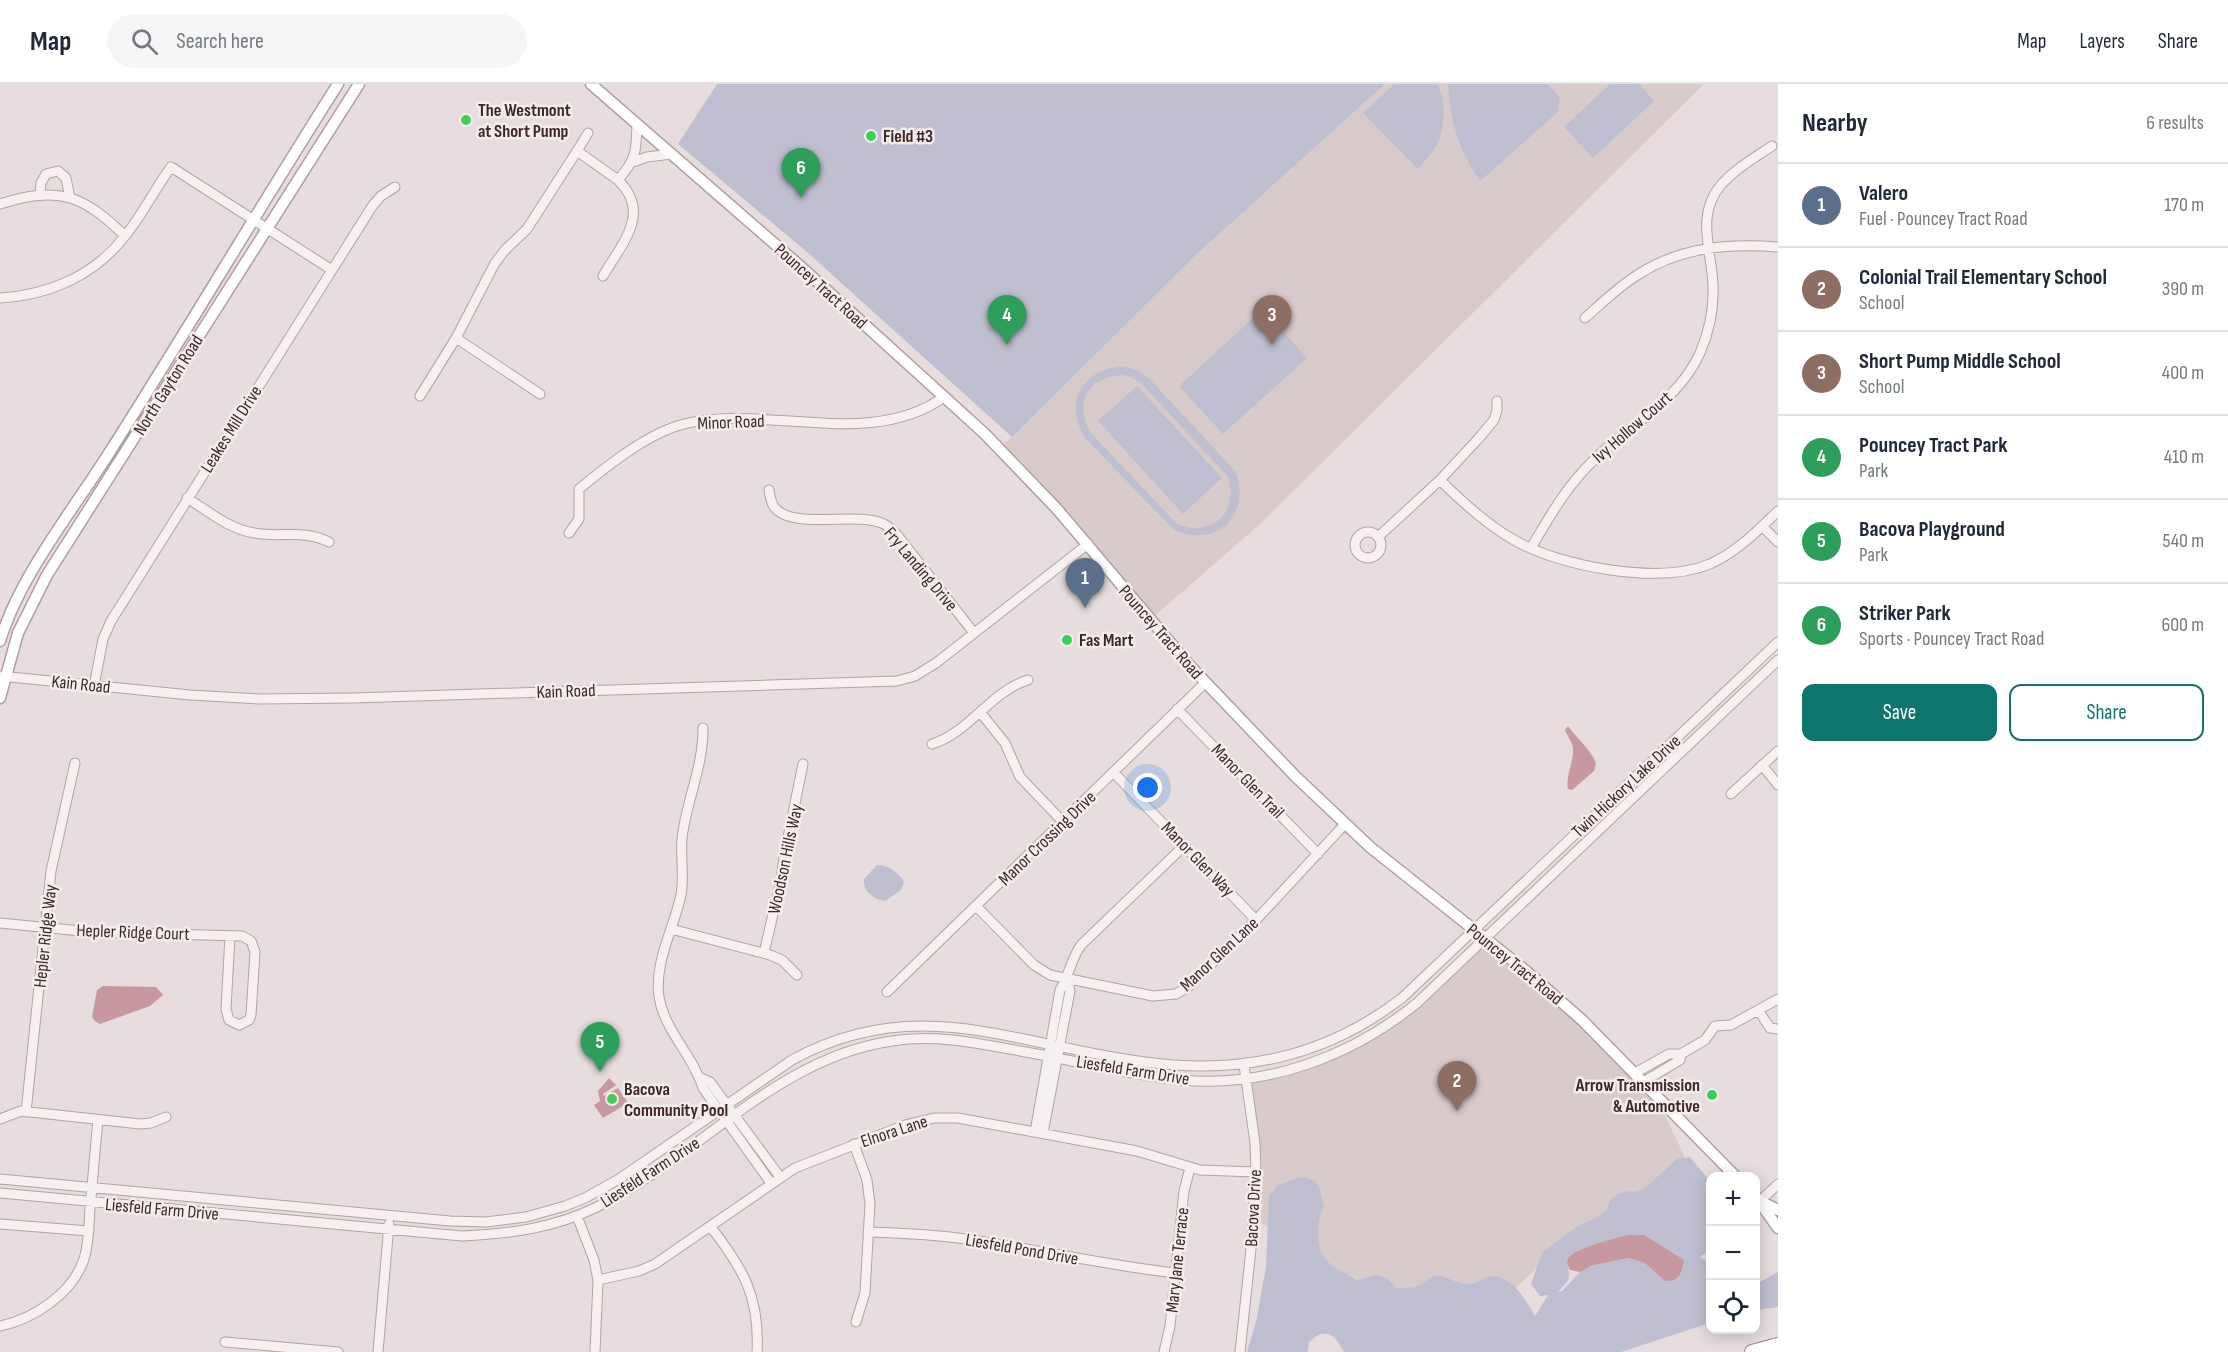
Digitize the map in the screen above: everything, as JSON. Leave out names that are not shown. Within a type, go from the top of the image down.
[{"type":"highway","points":[[1752,1352],[1778,1345]]},
{"type":"main road","name":"North Gayton Road","points":[[0,641],[15,603],[33,571],[111,450],[338,84]]},
{"type":"main road","name":"North Gayton Road","points":[[0,698],[2,676],[24,617],[47,575],[360,84]]},
{"type":"main road","name":"Pouncey Tract Road","points":[[591,84],[944,397],[1018,468],[1088,544],[1205,682],[1295,776],[1345,824],[1564,1004],[1731,1172]]},
{"type":"main road","points":[[1760,1201],[1778,1210]]},
{"type":"main road","points":[[1760,1204],[1778,1228]]},
{"type":"street","points":[[618,180],[633,162],[637,148],[637,124]]},
{"type":"street","points":[[420,396],[456,338],[495,263],[527,229],[588,133]]},
{"type":"street","name":"Ivy Hollow Court","points":[[1531,548],[1557,503],[1581,472],[1665,401],[1693,367],[1706,338],[1712,312],[1713,284],[1706,222],[1715,195],[1731,175],[1772,146]]},
{"type":"street","points":[[577,152],[618,180],[629,191],[634,207],[633,225],[603,276]]},
{"type":"street","points":[[633,162],[647,157],[672,154]]},
{"type":"street","points":[[0,298],[22,297],[57,287],[81,276],[101,262],[125,236],[171,166],[332,270]]},
{"type":"street","points":[[40,195],[41,183],[46,174],[58,171],[66,178],[70,198]]},
{"type":"street","name":"Leakes Mill Drive","points":[[94,686],[103,639],[111,621],[377,200],[395,186]]},
{"type":"street","points":[[0,204],[26,196],[54,194],[70,198],[93,208],[125,236]]},
{"type":"street","points":[[1585,318],[1624,285],[1654,265],[1687,252],[1734,244],[1778,247]]},
{"type":"street","points":[[456,338],[540,394]]},
{"type":"street","name":"Minor Road","points":[[569,533],[579,519],[579,489],[623,456],[674,428],[709,420],[866,422],[917,412],[944,397]]},
{"type":"street","points":[[1378,537],[1440,480],[1494,420],[1497,401]]},
{"type":"street","points":[[1440,480],[1476,515],[1517,542],[1569,561],[1639,573],[1661,574],[1695,569],[1715,561],[1736,550],[1778,511]]},
{"type":"street","name":"Fry Landing Drive","points":[[769,490],[774,507],[779,512],[797,519],[867,520],[885,524],[898,536],[974,633]]},
{"type":"street","points":[[188,498],[238,529],[271,534],[306,534],[328,542]]},
{"type":"street","points":[[1762,526],[1778,542]]},
{"type":"street","name":"Kain Road","points":[[2,676],[235,699],[904,679],[923,672],[1088,544]]},
{"type":"street","name":"Twin Hickory Lake Drive","points":[[1474,931],[1778,642]]},
{"type":"street","name":"Twin Hickory Lake Drive","points":[[1485,939],[1778,660]]},
{"type":"street","points":[[932,744],[946,738],[1013,686],[1028,680]]},
{"type":"street","name":"Manor Crossing Drive","points":[[887,992],[1064,822],[1205,682]]},
{"type":"street","name":"Manor Glen Trail","points":[[1178,709],[1318,854]]},
{"type":"street","points":[[980,712],[1005,743],[1020,777],[1064,822]]},
{"type":"street","points":[[703,728],[701,764],[682,834],[681,895],[658,981],[660,1004],[668,1025],[699,1077],[710,1082],[731,1118],[780,1177]]},
{"type":"street","points":[[1731,794],[1778,751]]},
{"type":"street","name":"Hepler Ridge Way","points":[[26,1112],[51,871],[75,763]]},
{"type":"street","name":"Woodson Hills Way","points":[[764,953],[781,880],[803,764]]},
{"type":"street","points":[[1762,765],[1778,785]]},
{"type":"street","name":"Manor Glen Way","points":[[1114,773],[1256,920]]},
{"type":"street","name":"Manor Glen Lane","points":[[976,906],[1042,971],[1050,975],[1153,996],[1176,994],[1188,987],[1256,920],[1345,824]]},
{"type":"street","points":[[1039,1133],[1056,1045],[1060,990],[1067,979],[1075,955],[1081,945],[1184,846]]},
{"type":"street","name":"Hepler Ridge Court","points":[[0,923],[91,932],[230,936],[247,938],[251,941],[255,952],[251,1015],[249,1020],[239,1025],[229,1020],[226,1009],[230,936]]},
{"type":"street","points":[[671,929],[764,953],[782,960],[797,975]]},
{"type":"street","name":"Liesfeld Farm Drive","points":[[0,1179],[450,1221],[486,1222],[526,1217],[585,1198],[619,1179],[762,1079],[806,1052],[868,1031],[902,1026],[944,1025],[1144,1062],[1193,1066],[1244,1065],[1302,1052],[1365,1023],[1402,998],[1474,931]]},
{"type":"street","name":"Liesfeld Farm Drive","points":[[0,1193],[462,1236],[531,1230],[577,1216],[631,1188],[805,1068],[843,1052],[878,1043],[918,1039],[960,1040],[1184,1080],[1246,1078],[1276,1073],[1309,1064],[1372,1035],[1417,1003],[1485,939]]},
{"type":"street","points":[[1635,1073],[1669,1054],[1681,1054],[1705,1040],[1715,1026],[1731,1025],[1778,999]]},
{"type":"street","points":[[1758,1010],[1770,1028],[1778,1029]]},
{"type":"street","points":[[1643,1082],[1680,1060],[1681,1054]]},
{"type":"street","name":"Bacova Drive","points":[[1240,1352],[1251,1249],[1256,1172],[1255,1143],[1244,1065]]},
{"type":"street","points":[[0,1119],[17,1112],[145,1124],[166,1117]]},
{"type":"street","points":[[731,1118],[771,1183]]},
{"type":"street","name":"Elnora Lane","points":[[598,1280],[639,1271],[655,1264],[780,1177],[808,1162],[905,1125],[934,1118],[958,1118],[1137,1151],[1200,1170],[1256,1172]]},
{"type":"street","points":[[0,1326],[33,1314],[55,1299],[72,1281],[84,1260],[89,1231],[98,1120]]},
{"type":"street","points":[[854,1144],[867,1180],[870,1204],[865,1293],[856,1322]]},
{"type":"street","name":"Mary Jane Terrace","points":[[1164,1352],[1170,1326],[1184,1191],[1190,1168]]},
{"type":"street","points":[[1760,1197],[1778,1184]]},
{"type":"street","points":[[378,1352],[390,1216]]},
{"type":"street","points":[[577,1216],[594,1260],[598,1280],[595,1352]]},
{"type":"street","points":[[0,1224],[89,1231]]},
{"type":"street","points":[[710,1226],[731,1253],[749,1286],[757,1325],[757,1352]]},
{"type":"street","name":"Liesfeld Pond Drive","points":[[868,1232],[935,1235],[965,1239],[1122,1267],[1175,1273]]},
{"type":"street","points":[[225,1342],[338,1352]]},
{"type":"shaded area","points":[[717,84],[1385,84],[1197,254],[1012,437],[807,252],[678,144]]},
{"type":"shaded area","points":[[1385,84],[1704,84],[1259,525],[1150,620],[1002,446],[1197,254]]},
{"type":"shaded area","points":[[1394,84],[1437,84],[1442,98],[1442,132],[1436,146],[1418,169],[1363,113]]},
{"type":"shaded area","points":[[1448,84],[1547,84],[1560,97],[1557,113],[1480,181],[1466,158],[1453,123]]},
{"type":"shaded area","points":[[1610,84],[1639,84],[1654,101],[1593,158],[1564,127]]},
{"type":"shaded area","points":[[1263,309],[1307,358],[1223,434],[1179,386]]},
{"type":"shaded area","points":[[1123,366],[1137,370],[1149,378],[1236,472],[1239,503],[1227,525],[1204,535],[1190,535],[1174,530],[1085,438],[1076,412],[1080,390],[1096,374]],"holes":[[[1122,375],[1133,378],[1143,385],[1228,477],[1230,502],[1220,519],[1211,525],[1201,528],[1177,524],[1091,433],[1083,412],[1087,394],[1093,386],[1110,377]]]},
{"type":"shaded area","points":[[1137,386],[1222,478],[1183,514],[1098,421]]},
{"type":"shaded area","points":[[1568,726],[1590,752],[1596,763],[1594,771],[1572,790],[1568,789],[1567,785],[1573,749],[1565,730]]},
{"type":"shaded area","points":[[877,865],[893,870],[904,882],[901,890],[885,901],[870,894],[864,884],[864,879]]},
{"type":"shaded area","points":[[1485,939],[1551,993],[1661,1107],[1688,1164],[1557,1247],[1514,1290],[1381,1291],[1305,1254],[1253,1217],[1255,1199],[1246,1078],[1286,1071],[1387,1026]]},
{"type":"shaded area","points":[[103,986],[156,987],[163,995],[150,1006],[100,1024],[92,1017],[97,990]]},
{"type":"shaded area","name":"Bacova Community Pool","points":[[609,1078],[616,1085],[603,1094],[604,1096],[618,1088],[628,1103],[603,1118],[594,1105],[600,1101],[598,1091]]},
{"type":"shaded area","points":[[1690,1157],[1706,1176],[1706,1252],[1700,1257],[1706,1261],[1706,1324],[1621,1352],[1344,1352],[1337,1340],[1329,1334],[1324,1334],[1309,1342],[1308,1352],[1247,1352],[1256,1322],[1266,1267],[1269,1196],[1277,1186],[1297,1178],[1305,1177],[1315,1181],[1319,1187],[1324,1207],[1318,1227],[1321,1252],[1335,1267],[1357,1280],[1379,1275],[1387,1278],[1396,1288],[1403,1288],[1418,1286],[1435,1276],[1466,1284],[1488,1277],[1496,1277],[1504,1279],[1516,1289],[1535,1316],[1548,1295],[1540,1296],[1531,1284],[1542,1253],[1576,1227],[1598,1217],[1607,1209],[1610,1200],[1618,1194],[1643,1190],[1677,1159]],"holes":[[[1580,1250],[1684,1260],[1653,1269],[1645,1263],[1628,1258],[1591,1266],[1580,1272],[1562,1291],[1558,1292],[1569,1279],[1568,1258]]]},
{"type":"shaded area","points":[[1628,1235],[1644,1235],[1684,1260],[1679,1276],[1674,1280],[1665,1281],[1645,1263],[1628,1258],[1591,1266],[1580,1272],[1570,1270],[1567,1261],[1576,1252]]},
{"type":"shaded area","points":[[1778,1272],[1778,1307],[1760,1309],[1760,1282]]},
{"type":"place","name":"The Westmont at Short Pump","points":[[466,120]]},
{"type":"place","name":"Field #3","points":[[871,136]]},
{"type":"place","name":"Striker Park","points":[[801,198]]},
{"type":"place","name":"Pouncey Tract Park","points":[[1007,345]]},
{"type":"place","name":"Short Pump Middle School","points":[[1272,345]]},
{"type":"place","name":"Valero","points":[[1085,608]]},
{"type":"place","name":"Fas Mart","points":[[1067,640]]},
{"type":"place","name":"Bacova Playground","points":[[600,1072]]},
{"type":"place","name":"Arrow Transmission & Automotive","points":[[1712,1095]]},
{"type":"place","name":"Bacova Community Pool","points":[[612,1099]]},
{"type":"place","name":"Colonial Trail Elementary School","points":[[1457,1111]]}]
